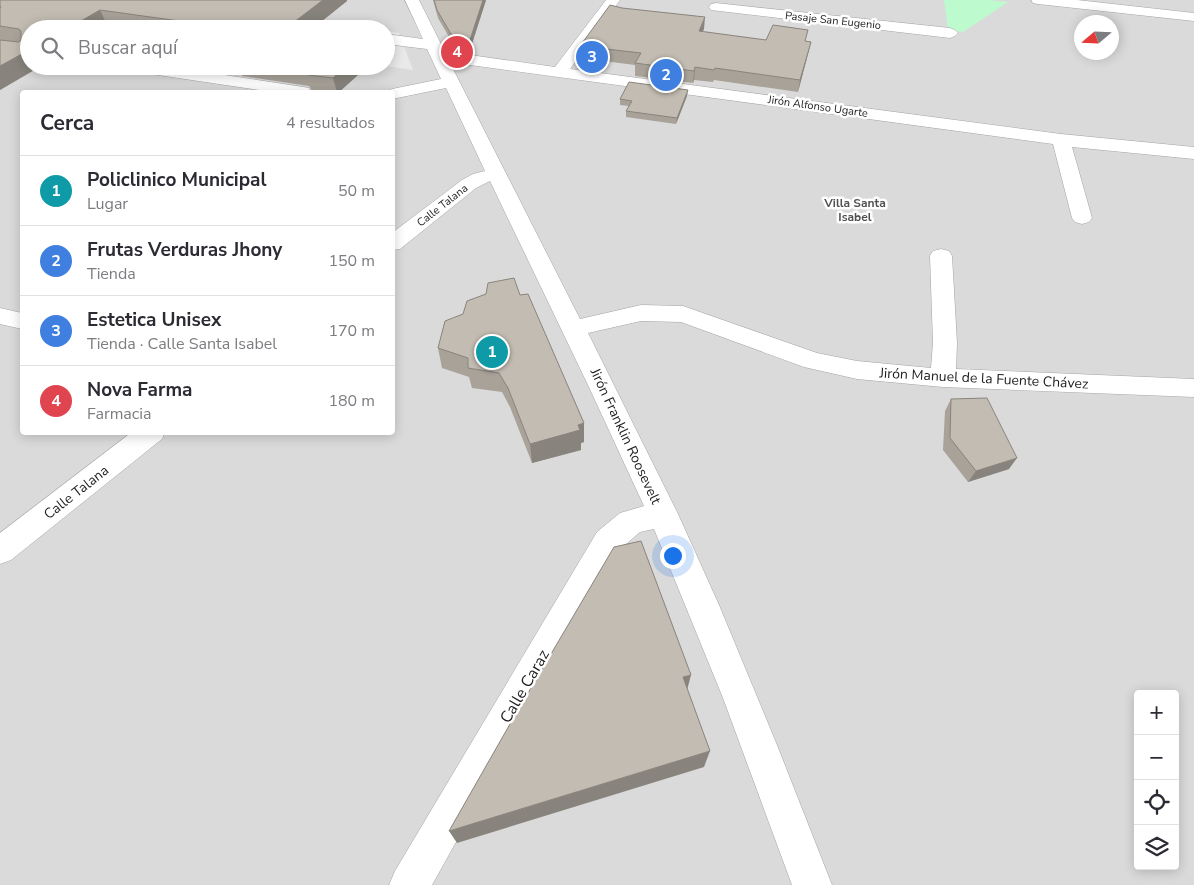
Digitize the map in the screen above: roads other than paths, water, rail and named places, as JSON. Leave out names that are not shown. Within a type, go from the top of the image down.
[{"type":"street","name":"Jirón Franklin Roosevelt","points":[[412,0],[496,174],[574,328],[663,514],[745,705],[812,885]]},
{"type":"street","points":[[560,71],[613,0]]},
{"type":"street","points":[[1038,0],[1194,17]]},
{"type":"street","name":"Pasaje San Eugenio","points":[[715,10],[950,33]]},
{"type":"street","points":[[395,43],[442,63]]},
{"type":"street","name":"Jirón Alfonso Ugarte","points":[[442,63],[470,60],[1060,140],[1194,153]]},
{"type":"street","points":[[395,92],[442,63]]},
{"type":"street","points":[[191,75],[290,90]]},
{"type":"street","points":[[1060,140],[1082,218]]},
{"type":"street","name":"Calle Talana","points":[[395,242],[469,184],[480,178],[496,174]]},
{"type":"street","points":[[941,256],[945,343],[943,378]]},
{"type":"street","name":"Jirón Manuel de la Fuente Chávez","points":[[574,328],[641,313],[683,314],[814,361],[858,370],[943,378],[1194,388]]},
{"type":"street","points":[[0,316],[20,321]]},
{"type":"street","name":"Calle Talana","points":[[0,551],[148,435]]},
{"type":"street","name":"Calle Caraz","points":[[409,885],[608,541],[631,522],[663,514]]},
{"type":"place","name":"Nova Farma","points":[[457,52]]},
{"type":"place","name":"Estetica Unisex","points":[[592,57]]},
{"type":"place","name":"Frutas Verduras Jhony","points":[[666,75]]},
{"type":"place","name":"Policlinico Municipal","points":[[492,352]]},
{"type":"district","name":"Villa Santa Isabel","points":[[855,210]]}]
